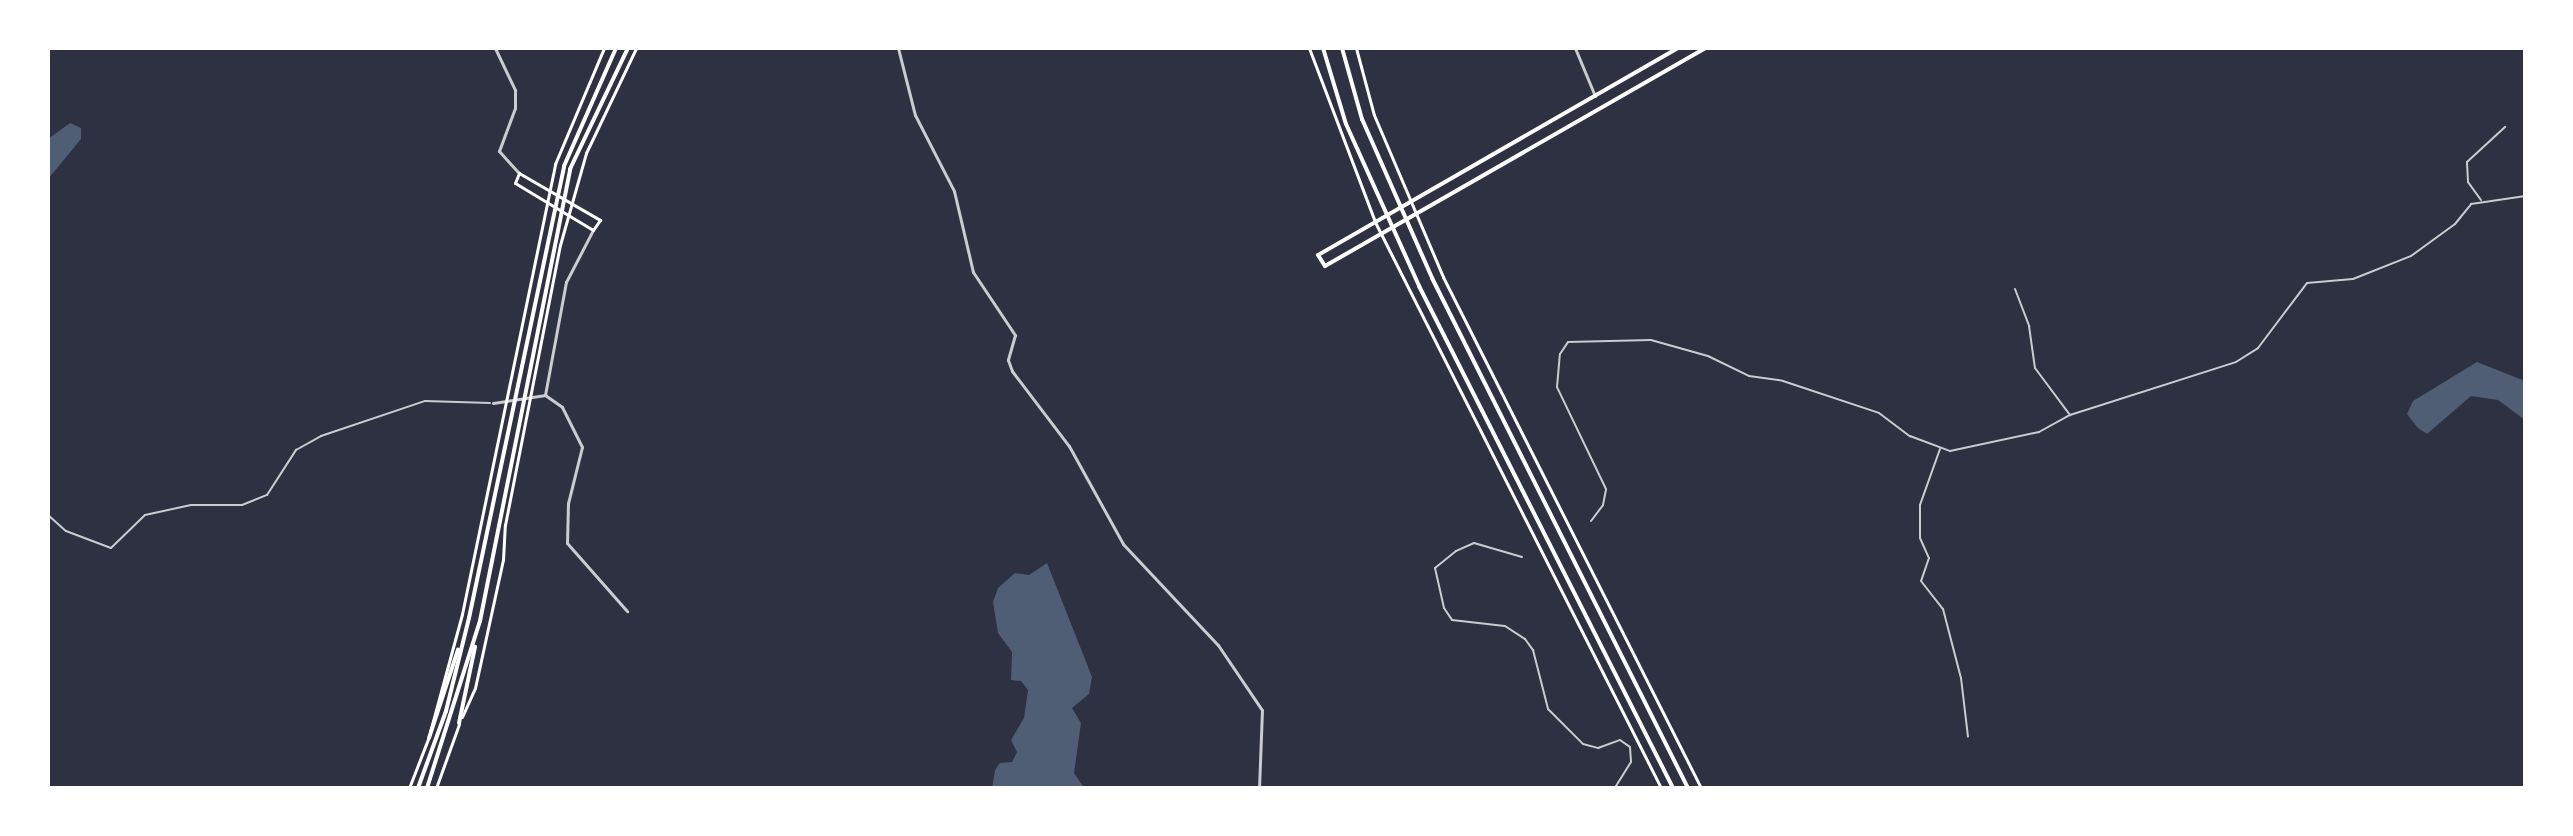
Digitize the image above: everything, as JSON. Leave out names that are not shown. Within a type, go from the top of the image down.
[{"type":"main road","points":[[429,738],[462,614],[546,201],[575,107],[604,48]]},
{"type":"main road","points":[[418,788],[446,711],[469,618],[564,166],[616,48]]},
{"type":"main road","points":[[459,723],[570,169],[628,48]]},
{"type":"main road","points":[[436,788],[475,688],[500,574],[511,494],[569,215],[594,131],[636,48]]},
{"type":"main road","points":[[1309,48],[1380,234],[1661,788]]},
{"type":"main road","points":[[1323,48],[1346,124],[1419,286],[1673,788]]},
{"type":"main road","points":[[1342,48],[1362,119],[1432,278],[1688,788]]},
{"type":"main road","points":[[1356,48],[1374,115],[1409,203],[1701,788]]},
{"type":"main road","points":[[1678,48],[1318,255],[1325,266],[1706,48]]},
{"type":"main road","points":[[519,173],[549,190],[600,220],[593,230],[515,183],[519,173]]},
{"type":"main road","points":[[409,788],[469,618]]},
{"type":"main road","points":[[427,788],[480,621]]},
{"type":"street","points":[[495,48],[515,90],[515,108],[499,151],[519,173]]},
{"type":"street","points":[[898,48],[915,115],[954,191],[973,272],[1015,335],[1008,360],[1012,371],[1069,446],[1123,544],[1218,645],[1262,710],[1259,788]]},
{"type":"street","points":[[1575,48],[1595,96]]},
{"type":"street","points":[[2481,201],[2468,182],[2467,162],[2505,127]]},
{"type":"street","points":[[1591,521],[1603,505],[1606,489],[1557,387],[1560,354],[1568,342],[1651,340],[1708,356],[1749,376],[1783,381],[1879,413],[1910,436],[1940,448],[1970,450],[2039,432],[2070,415],[2236,362],[2258,348],[2307,283],[2353,279],[2411,256],[2481,201],[2525,196]]},
{"type":"street","points":[[545,395],[566,282],[593,230]]},
{"type":"street","points":[[2015,289],[2029,326],[2035,368],[2070,415]]},
{"type":"street","points":[[48,515],[66,531],[111,548],[145,515],[191,505],[242,505],[267,495],[296,450],[321,436],[425,401],[493,403],[545,395],[562,407],[582,447],[568,503],[567,543],[627,611]]},
{"type":"street","points":[[1940,448],[1920,505],[1920,538],[1929,558],[1921,581],[1943,609],[1961,678],[1968,737]]},
{"type":"street","points":[[1522,557],[1474,543],[1456,551],[1435,568],[1444,608],[1452,620],[1505,626],[1525,639],[1533,650],[1548,709],[1583,744],[1598,748],[1620,740],[1630,747],[1631,762],[1615,788]]},
{"type":"water","points":[[70,123],[81,128],[81,139],[48,179],[48,139]]},
{"type":"water","points":[[2477,362],[2525,381],[2525,420],[2498,400],[2471,396],[2427,434],[2418,428],[2407,414],[2413,401]]},
{"type":"water","points":[[1047,563],[1092,677],[1089,694],[1072,708],[1081,723],[1074,773],[1084,788],[992,788],[995,770],[1000,763],[1012,762],[1017,752],[1011,740],[1024,718],[1028,690],[1021,681],[1011,680],[1012,652],[998,633],[993,602],[998,588],[1015,573],[1029,575]]}]
